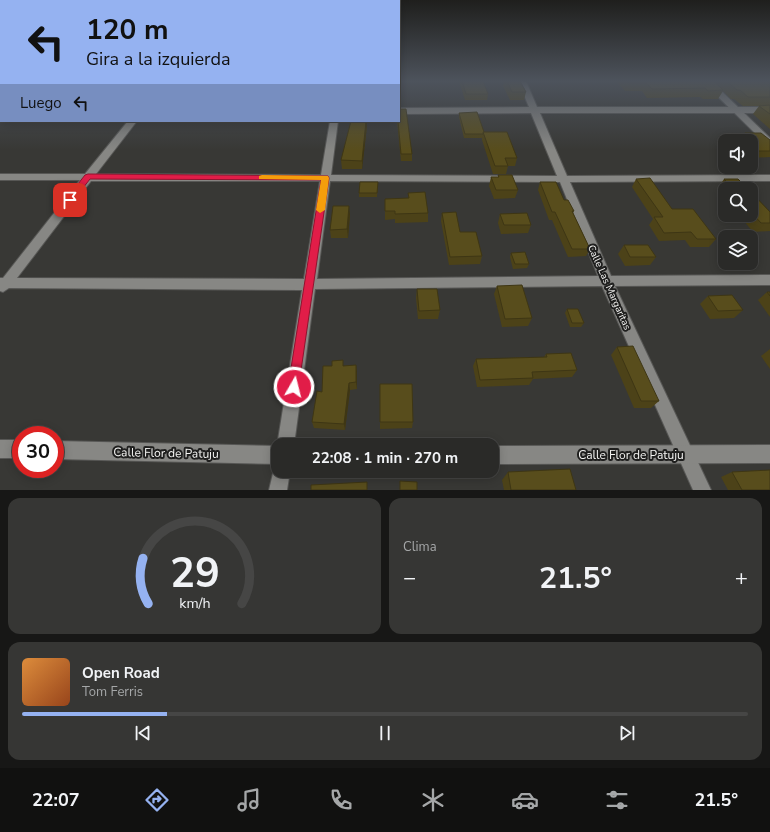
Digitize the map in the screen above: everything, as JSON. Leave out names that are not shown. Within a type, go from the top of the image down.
[{"type":"street","name":"Calle Las Margaritas","points":[[532,104],[606,280],[702,490]]},
{"type":"street","points":[[729,104],[770,143]]},
{"type":"street","points":[[400,111],[770,110]]},
{"type":"street","points":[[2,286],[132,122]]},
{"type":"street","points":[[286,438],[334,122]]},
{"type":"street","points":[[0,176],[564,179],[770,178]]},
{"type":"street","points":[[2,286],[309,285],[606,280],[770,280]]},
{"type":"street","points":[[0,449],[12,449]]},
{"type":"street","name":"Calle Flor de Patuju","points":[[64,450],[271,455]]},
{"type":"street","name":"Calle Flor de Patuju","points":[[499,455],[770,454]]},
{"type":"street","points":[[278,490],[280,478]]},
{"type":"building","points":[[770,105],[770,114],[759,106]]},
{"type":"building","points":[[400,109],[406,109],[412,154],[401,154],[398,122],[400,122]]},
{"type":"building","points":[[477,112],[484,132],[483,134],[465,134],[459,113]]},
{"type":"building","points":[[351,122],[366,122],[362,161],[341,160]]},
{"type":"building","points":[[483,132],[507,132],[517,158],[505,158],[508,166],[495,166]]},
{"type":"building","points":[[745,133],[761,133],[770,140],[770,151],[758,151],[758,134]]},
{"type":"building","points":[[498,175],[512,175],[518,190],[496,190],[491,177],[499,177]]},
{"type":"building","points":[[650,178],[672,209],[693,209],[716,239],[697,239],[691,232],[664,233],[654,217],[663,217],[636,179]]},
{"type":"building","points":[[724,179],[738,179],[741,182],[727,182]]},
{"type":"building","points":[[360,182],[378,182],[377,193],[359,193]]},
{"type":"building","points":[[540,182],[556,182],[564,200],[568,200],[574,211],[572,211],[590,249],[572,249],[555,212],[552,212]]},
{"type":"building","points":[[425,192],[428,213],[395,214],[395,211],[385,211],[385,199],[409,198],[408,193]]},
{"type":"building","points":[[758,199],[770,212],[770,223],[761,223],[758,220]]},
{"type":"building","points":[[333,206],[349,206],[347,229],[330,230]]},
{"type":"building","points":[[456,212],[460,232],[476,232],[482,256],[450,257],[442,213]]},
{"type":"building","points":[[527,213],[531,225],[504,225],[500,214]]},
{"type":"building","points":[[624,245],[648,245],[656,257],[630,257]]},
{"type":"building","points":[[525,252],[529,264],[515,264],[511,253]]},
{"type":"building","points":[[522,285],[532,318],[505,319],[497,286]]},
{"type":"building","points":[[417,289],[437,289],[440,310],[419,311]]},
{"type":"building","points":[[732,295],[743,310],[718,311],[708,296]]},
{"type":"building","points":[[567,309],[578,309],[584,323],[572,323]]},
{"type":"building","points":[[633,346],[659,401],[641,401],[617,347]]},
{"type":"building","points":[[571,353],[577,370],[532,372],[533,378],[480,380],[476,359],[547,357],[546,354]]},
{"type":"building","points":[[343,360],[343,366],[356,365],[356,382],[349,383],[344,424],[312,422],[317,391],[322,392],[323,366],[332,366],[332,361]]},
{"type":"building","points":[[380,384],[412,384],[413,422],[380,422]]},
{"type":"building","points":[[570,469],[576,490],[511,490],[508,472]]},
{"type":"building","points":[[770,470],[770,490],[742,490],[732,472]]},
{"type":"building","points":[[400,481],[417,482],[417,490],[400,490]]},
{"type":"building","points":[[367,482],[367,490],[311,490],[311,485]]},
{"type":"slow traffic","points":[[262,178],[325,178],[320,210]]},
{"type":"route","points":[[70,200],[88,177],[325,178],[294,387]]}]
